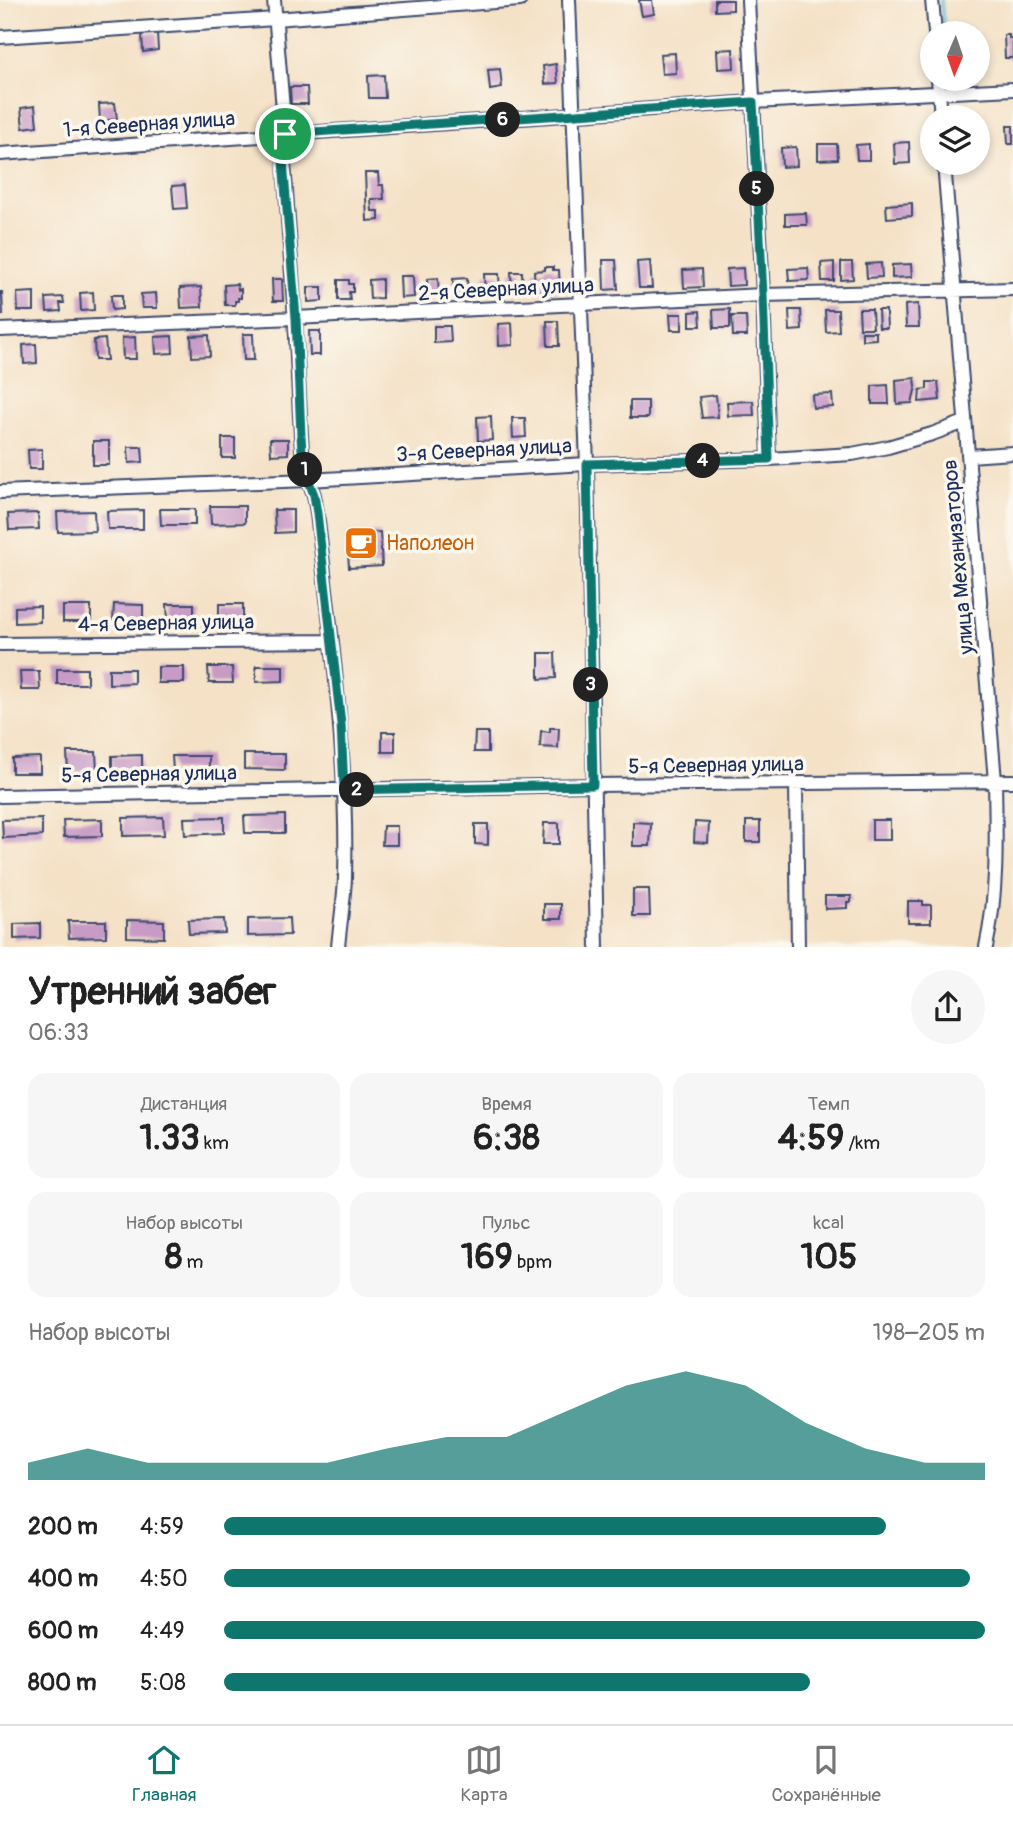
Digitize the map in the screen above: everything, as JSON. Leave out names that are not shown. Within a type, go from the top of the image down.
[{"type":"street","points":[[274,0],[285,134],[282,149],[296,318],[303,465],[314,495],[317,513],[341,724],[345,880],[338,947]]},
{"type":"street","points":[[0,37],[520,0]]},
{"type":"street","points":[[569,0],[587,464],[597,947]]},
{"type":"street","points":[[747,0],[769,459]]},
{"type":"street","points":[[932,0],[934,21]]},
{"type":"street","name":"1-я Северная улица","points":[[0,154],[753,102],[1013,89]]},
{"type":"street","points":[[939,93],[940,105]]},
{"type":"street","name":"улица Механизаторов","points":[[945,175],[995,781],[996,870],[986,947]]},
{"type":"street","name":"2-я Северная улица","points":[[0,330],[763,295],[1013,289]]},
{"type":"street","name":"3-я Северная улица","points":[[0,492],[852,454],[888,447],[965,422]]},
{"type":"street","points":[[969,456],[1013,453]]},
{"type":"street","name":"4-я Северная улица","points":[[0,644],[332,641]]},
{"type":"street","name":"5-я Северная улица","points":[[0,796],[593,785],[1013,781]]},
{"type":"street","points":[[796,783],[798,947]]},
{"type":"building","points":[[639,0],[652,0],[654,14],[642,16]]},
{"type":"building","points":[[715,0],[733,0],[733,10],[715,11]]},
{"type":"building","points":[[157,33],[158,50],[143,52],[142,34]]},
{"type":"building","points":[[1004,35],[1013,38],[1013,58],[1005,58]]},
{"type":"building","points":[[733,49],[734,68],[718,69],[717,50]]},
{"type":"building","points":[[675,53],[676,73],[662,74],[660,54]]},
{"type":"building","points":[[556,64],[558,83],[545,84],[543,66]]},
{"type":"building","points":[[500,69],[502,88],[490,90],[488,70]]},
{"type":"building","points":[[384,75],[385,98],[369,98],[368,76]]},
{"type":"building","points":[[290,87],[307,87],[308,104],[291,104]]},
{"type":"building","points":[[115,103],[117,119],[100,121],[99,104]]},
{"type":"building","points":[[35,106],[37,126],[23,128],[21,108]]},
{"type":"building","points":[[1007,126],[1013,126],[1013,144],[1008,144]]},
{"type":"building","points":[[909,142],[910,163],[895,164],[894,143]]},
{"type":"building","points":[[818,144],[837,144],[838,159],[818,160]]},
{"type":"building","points":[[869,144],[869,160],[857,160],[856,145]]},
{"type":"building","points":[[796,147],[797,166],[782,167],[781,148]]},
{"type":"building","points":[[365,173],[378,173],[379,185],[383,185],[384,199],[371,199],[372,211],[379,211],[379,220],[367,221]]},
{"type":"building","points":[[185,185],[187,208],[174,209],[172,186]]},
{"type":"building","points":[[912,203],[912,216],[887,218],[886,205]]},
{"type":"building","points":[[806,213],[807,225],[785,225],[785,214]]},
{"type":"building","points":[[603,260],[616,260],[618,289],[604,290]]},
{"type":"building","points":[[650,261],[652,288],[639,288],[637,262]]},
{"type":"building","points":[[834,262],[834,281],[822,281],[821,263]]},
{"type":"building","points":[[841,262],[852,262],[853,279],[841,280]]},
{"type":"building","points":[[881,263],[882,277],[867,278],[866,264]]},
{"type":"building","points":[[911,264],[912,277],[892,278],[892,265]]},
{"type":"building","points":[[545,267],[559,270],[560,291],[535,292],[534,271],[545,270]]},
{"type":"building","points":[[743,268],[744,285],[728,286],[727,269]]},
{"type":"building","points":[[808,268],[809,280],[789,281],[788,269]]},
{"type":"building","points":[[702,269],[703,287],[684,288],[683,270]]},
{"type":"building","points":[[511,272],[522,272],[523,292],[512,293]]},
{"type":"building","points":[[484,274],[499,274],[500,293],[485,294]]},
{"type":"building","points":[[400,276],[413,276],[414,297],[401,298]]},
{"type":"building","points":[[438,278],[439,296],[428,297],[427,279]]},
{"type":"building","points":[[467,278],[468,294],[454,295],[453,279]]},
{"type":"building","points":[[272,279],[282,279],[283,301],[273,301]]},
{"type":"building","points":[[382,279],[382,298],[370,299],[369,280]]},
{"type":"building","points":[[338,280],[349,280],[349,284],[353,284],[353,292],[349,292],[350,300],[338,300]]},
{"type":"building","points":[[237,284],[238,290],[241,289],[241,298],[235,301],[235,305],[225,305],[224,285]]},
{"type":"building","points":[[201,287],[202,307],[181,308],[180,288]]},
{"type":"building","points":[[308,287],[322,287],[322,301],[308,302]]},
{"type":"building","points":[[2,292],[3,315],[0,315]]},
{"type":"building","points":[[34,292],[34,311],[18,311],[17,293]]},
{"type":"building","points":[[93,292],[94,310],[81,311],[80,293]]},
{"type":"building","points":[[156,293],[157,308],[142,308],[141,294]]},
{"type":"building","points":[[111,295],[122,295],[122,309],[112,310]]},
{"type":"building","points":[[63,297],[64,303],[60,303],[61,311],[47,312],[46,298]]},
{"type":"building","points":[[918,304],[919,327],[906,327],[905,305]]},
{"type":"building","points":[[730,309],[730,328],[714,328],[713,310]]},
{"type":"building","points":[[859,309],[872,309],[873,328],[860,328]]},
{"type":"building","points":[[789,310],[801,310],[802,330],[790,331]]},
{"type":"building","points":[[825,310],[838,310],[839,331],[826,332]]},
{"type":"building","points":[[878,310],[886,310],[887,328],[879,328]]},
{"type":"building","points":[[700,311],[701,326],[690,326],[690,312]]},
{"type":"building","points":[[670,314],[682,314],[682,330],[671,330]]},
{"type":"building","points":[[732,316],[746,316],[747,336],[733,336]]},
{"type":"building","points":[[547,321],[558,321],[559,346],[548,346]]},
{"type":"building","points":[[512,323],[513,345],[499,346],[498,324]]},
{"type":"building","points":[[434,326],[450,326],[451,342],[434,343]]},
{"type":"building","points":[[309,331],[320,331],[320,355],[310,355]]},
{"type":"building","points":[[862,332],[876,332],[876,339],[862,340]]},
{"type":"building","points":[[243,334],[253,334],[254,360],[244,360]]},
{"type":"building","points":[[209,335],[210,356],[192,357],[191,336]]},
{"type":"building","points":[[172,336],[173,353],[156,354],[155,337]]},
{"type":"building","points":[[135,337],[136,359],[123,359],[122,338]]},
{"type":"building","points":[[105,339],[107,360],[95,360],[94,340]]},
{"type":"building","points":[[36,344],[37,363],[24,364],[23,345]]},
{"type":"building","points":[[915,378],[912,403],[897,404],[896,380]]},
{"type":"building","points":[[927,382],[938,382],[940,400],[919,402],[920,390],[927,389]]},
{"type":"building","points":[[888,385],[889,404],[872,404],[872,386]]},
{"type":"building","points":[[832,394],[833,407],[813,408],[812,395]]},
{"type":"building","points":[[716,395],[718,417],[702,418],[699,397]]},
{"type":"building","points":[[630,401],[648,401],[648,418],[630,418]]},
{"type":"building","points":[[753,401],[754,415],[728,416],[727,402]]},
{"type":"building","points":[[491,416],[492,440],[478,441],[477,417]]},
{"type":"building","points":[[512,418],[525,418],[526,437],[513,438]]},
{"type":"building","points":[[222,438],[235,438],[235,458],[222,458]]},
{"type":"building","points":[[270,439],[288,439],[288,454],[271,455]]},
{"type":"building","points":[[93,441],[109,441],[109,465],[93,465]]},
{"type":"building","points":[[128,447],[142,447],[143,462],[129,463]]},
{"type":"building","points":[[42,449],[42,469],[29,469],[28,450]]},
{"type":"building","points":[[210,506],[245,506],[245,523],[211,524]]},
{"type":"building","points":[[160,509],[195,509],[195,525],[161,525]]},
{"type":"building","points":[[143,510],[143,529],[108,529],[107,511]]},
{"type":"building","points":[[274,510],[293,510],[293,532],[275,533]]},
{"type":"building","points":[[94,511],[95,531],[58,532],[57,512]]},
{"type":"building","points":[[38,513],[39,529],[9,530],[8,514]]},
{"type":"building","points":[[380,532],[382,566],[349,568],[347,534]]},
{"type":"building","points":[[114,604],[143,605],[143,621],[113,621]]},
{"type":"building","points":[[167,604],[194,604],[194,621],[168,621]]},
{"type":"building","points":[[219,604],[243,604],[243,621],[219,621]]},
{"type":"building","points":[[40,606],[40,622],[15,623],[15,607]]},
{"type":"building","points":[[63,606],[91,606],[91,622],[63,622]]},
{"type":"building","points":[[539,653],[555,653],[556,678],[539,679]]},
{"type":"building","points":[[256,666],[283,666],[283,681],[256,682]]},
{"type":"building","points":[[158,667],[184,667],[184,683],[158,683]]},
{"type":"building","points":[[208,667],[232,667],[233,683],[209,683]]},
{"type":"building","points":[[57,669],[87,669],[87,684],[57,684]]},
{"type":"building","points":[[109,669],[134,669],[134,683],[109,684]]},
{"type":"building","points":[[20,671],[39,671],[40,690],[21,690]]},
{"type":"building","points":[[550,728],[559,728],[558,748],[540,747],[541,731],[550,732]]},
{"type":"building","points":[[382,732],[395,732],[395,752],[382,752]]},
{"type":"building","points":[[475,732],[488,732],[488,752],[474,752]]},
{"type":"building","points":[[67,752],[96,752],[97,772],[68,772]]},
{"type":"building","points":[[244,754],[285,754],[285,770],[244,769]]},
{"type":"building","points":[[142,755],[142,771],[112,771],[112,756]]},
{"type":"building","points":[[172,756],[209,756],[209,770],[173,770]]},
{"type":"building","points":[[40,757],[40,773],[12,773],[12,758]]},
{"type":"building","points":[[285,815],[285,833],[245,833],[244,816]]},
{"type":"building","points":[[163,817],[164,835],[123,836],[123,818]]},
{"type":"building","points":[[224,817],[224,833],[185,835],[184,818]]},
{"type":"building","points":[[42,819],[42,836],[3,838],[2,820]]},
{"type":"building","points":[[102,819],[102,836],[64,837],[63,820]]},
{"type":"building","points":[[872,820],[890,820],[890,840],[872,840]]},
{"type":"building","points":[[746,821],[760,821],[760,842],[746,842]]},
{"type":"building","points":[[633,822],[651,823],[650,846],[633,846]]},
{"type":"building","points":[[695,822],[709,823],[708,843],[694,842]]},
{"type":"building","points":[[544,823],[559,823],[559,844],[543,844]]},
{"type":"building","points":[[475,824],[488,824],[488,845],[475,844]]},
{"type":"building","points":[[383,826],[397,826],[397,845],[382,845]]},
{"type":"building","points":[[633,889],[649,889],[650,916],[633,916]]},
{"type":"building","points":[[825,896],[851,896],[851,902],[847,902],[847,908],[825,909]]},
{"type":"building","points":[[908,901],[923,901],[923,905],[931,905],[931,923],[908,923]]},
{"type":"building","points":[[544,904],[561,904],[561,919],[544,919]]},
{"type":"building","points":[[289,918],[290,935],[248,936],[248,919]]},
{"type":"building","points":[[224,919],[225,933],[189,934],[188,920]]},
{"type":"building","points":[[127,920],[164,921],[164,938],[127,937]]},
{"type":"building","points":[[68,921],[106,921],[106,937],[69,938]]},
{"type":"building","points":[[40,923],[40,938],[14,939],[14,924]]},
{"type":"waterway","points":[[941,0],[943,21]]},
{"type":"place","name":"Наполеон","points":[[361,543]]},
{"type":"route","points":[[753,102],[769,459],[587,464],[593,785],[344,790],[341,724],[317,513],[314,495],[303,465],[296,318],[282,149],[285,134],[753,102]]}]
